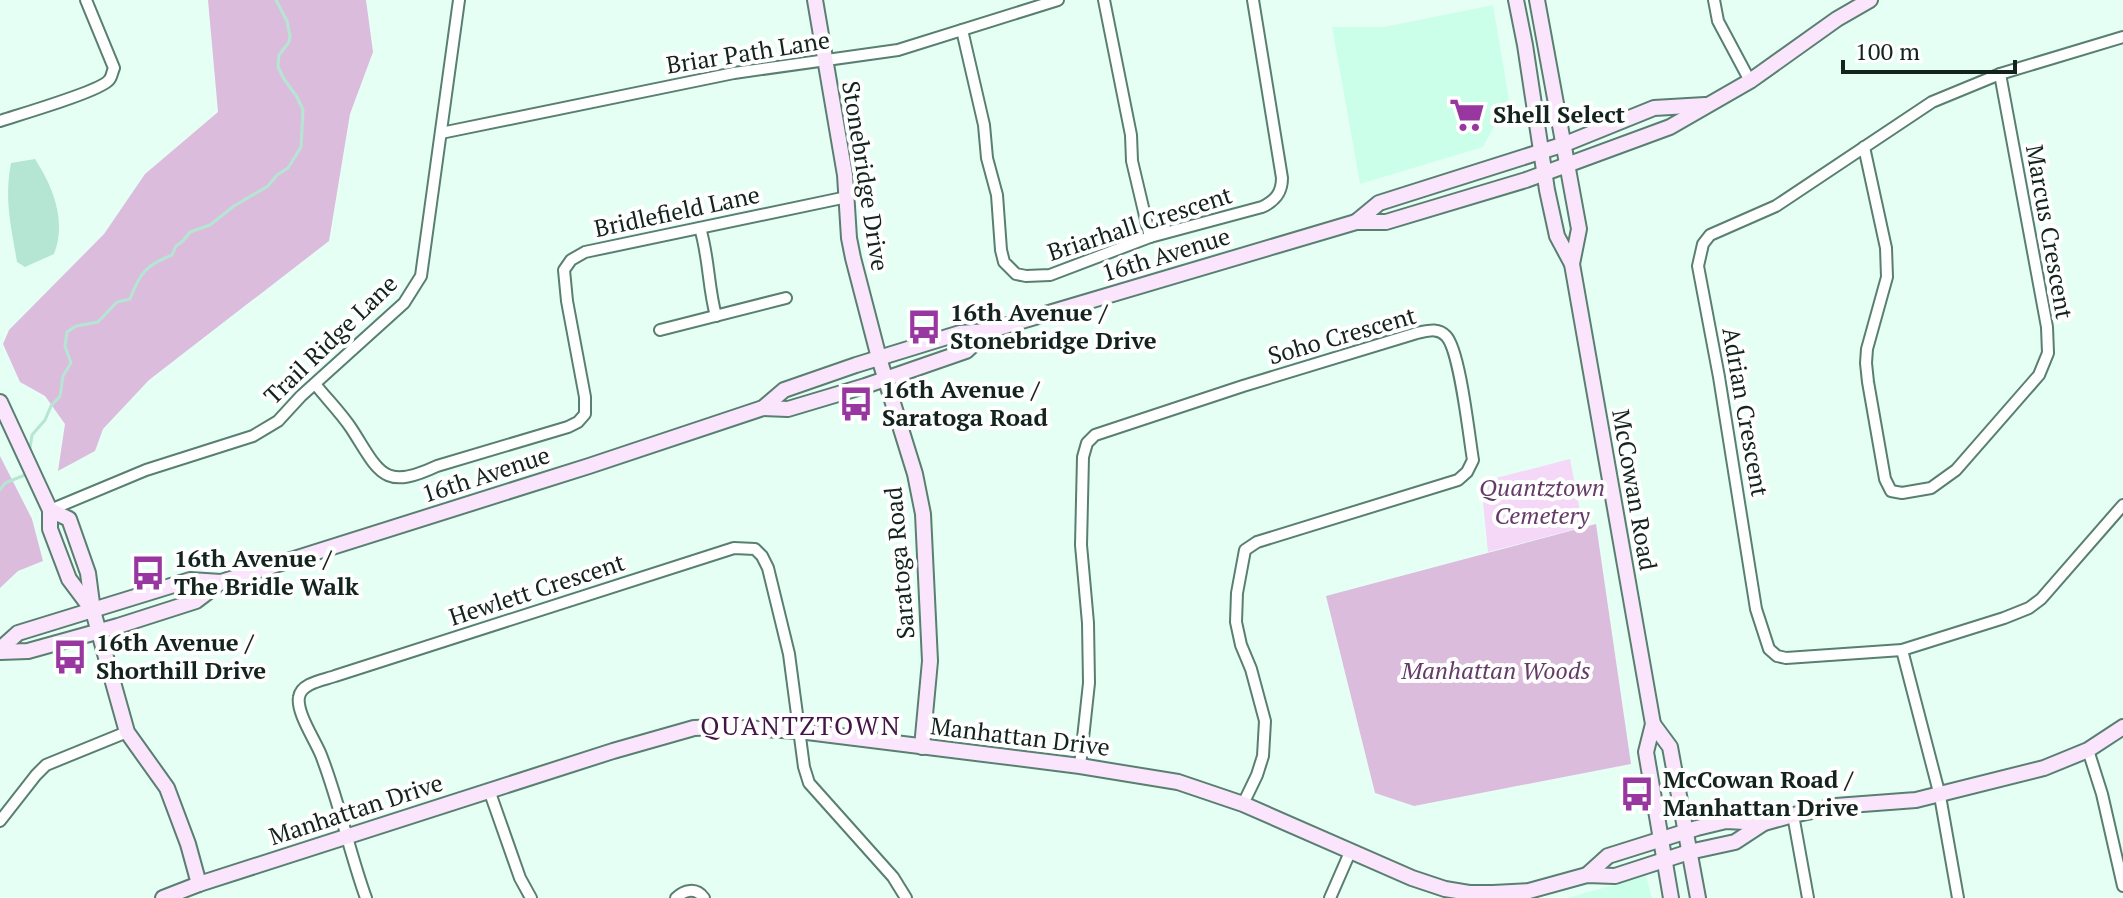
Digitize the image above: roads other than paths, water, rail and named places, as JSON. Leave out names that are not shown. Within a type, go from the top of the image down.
[{"type":"main road","name":"Stonebridge Drive","points":[[815,0],[847,197],[851,248],[886,378]]},
{"type":"main road","name":"McCowan Road","points":[[1516,0],[1557,236],[1572,264],[1653,724],[1646,752],[1671,898]]},
{"type":"main road","name":"McCowan Road","points":[[1537,0],[1579,229],[1572,264]]},
{"type":"main road","name":"16th Avenue","points":[[763,408],[784,390],[960,333],[988,331],[1356,222],[1386,222],[1569,165],[1670,127],[1750,81],[1837,19],[1870,0]]},
{"type":"main road","name":"16th Avenue","points":[[1356,222],[1379,203],[1565,144],[1654,108],[1709,104]]},
{"type":"main road","name":"16th Avenue","points":[[0,651],[28,651],[99,632],[196,601],[221,582],[763,408],[788,409],[886,378],[966,351],[988,331]]},
{"type":"main road","name":"Saratoga Road","points":[[886,378],[915,474],[923,514],[930,661],[922,747]]},
{"type":"main road","points":[[0,402],[50,510],[50,529],[69,579],[93,611]]},
{"type":"main road","points":[[50,510],[69,519],[88,573],[93,611],[127,732],[167,788],[199,884]]},
{"type":"main road","name":"16th Avenue","points":[[0,651],[18,633],[190,580],[221,582]]},
{"type":"main road","name":"McCowan Road","points":[[1653,724],[1670,747],[1698,898]]},
{"type":"main road","points":[[1764,823],[1836,806],[1940,796],[2044,768],[2088,750],[2123,727]]},
{"type":"main road","name":"Manhattan Drive","points":[[163,898],[489,790],[694,728],[799,731],[1080,766],[1178,782],[1243,804],[1412,878],[1469,893],[1529,891],[1587,875],[1615,876],[1689,852],[1735,842],[1764,823]]},
{"type":"main road","name":"Manhattan Drive","points":[[1587,875],[1608,856],[1686,832],[1726,821],[1764,823]]},
{"type":"street","points":[[0,121],[88,93],[108,82],[114,68],[86,0]]},
{"type":"street","name":"Trail Ridge Lane","points":[[50,510],[146,470],[253,436],[278,421],[301,396],[398,310],[412,293],[421,276],[459,0]]},
{"type":"street","name":"Briar Path Lane","points":[[441,133],[700,79],[898,50],[1058,0]]},
{"type":"street","points":[[1104,0],[1131,135],[1132,161],[1150,237]]},
{"type":"street","name":"Briarhall Crescent","points":[[962,30],[997,195],[1004,262],[1016,274],[1050,275],[1150,237],[1273,202],[1282,187],[1279,152],[1253,0]]},
{"type":"street","points":[[1714,0],[1718,21],[1750,81]]},
{"type":"street","name":"Adrian Crescent","points":[[2123,37],[2000,74],[1932,102],[1776,206],[1710,235],[1703,244],[1698,266],[1756,609],[1769,649],[1777,656],[1786,658],[1902,650],[2029,608],[2041,599],[2123,505]]},
{"type":"street","name":"Marcus Crescent","points":[[1864,147],[1886,248],[1887,277],[1867,349],[1868,382],[1885,479],[1891,491],[1919,492],[1931,488],[1956,470],[2039,375],[2048,353],[2047,327],[2000,74]]},
{"type":"street","name":"Bridlefield Lane","points":[[315,384],[348,425],[374,465],[382,474],[392,477],[420,474],[437,466],[568,427],[585,414],[585,397],[564,270],[571,260],[585,252],[847,197]]},
{"type":"street","points":[[700,228],[716,316]]},
{"type":"street","points":[[660,330],[786,298]]},
{"type":"street","name":"Soho Crescent","points":[[1080,766],[1089,683],[1088,623],[1081,545],[1083,457],[1087,443],[1095,435],[1229,391],[1417,333],[1436,330],[1446,335],[1457,366],[1473,460],[1467,472],[1449,484],[1257,542],[1245,550],[1237,593],[1236,622],[1265,721],[1263,756],[1243,804]]},
{"type":"street","name":"Hewlett Crescent","points":[[347,837],[321,755],[301,712],[298,700],[307,686],[734,548],[755,549],[768,568],[789,654],[799,731]]},
{"type":"street","points":[[1902,650],[1940,796],[1958,898]]},
{"type":"street","points":[[799,731],[809,783],[893,877],[906,898]]},
{"type":"street","points":[[0,821],[46,765],[127,732]]},
{"type":"street","points":[[2088,750],[2102,794],[2123,886]]},
{"type":"street","points":[[489,790],[520,878],[531,898]]},
{"type":"street","points":[[1793,815],[1808,898]]},
{"type":"street","points":[[347,837],[366,898]]},
{"type":"street","points":[[1330,898],[1351,850]]},
{"type":"street","points":[[676,898],[686,891],[694,891],[704,898]]},
{"type":"waterway","points":[[30,448],[32,435],[60,396],[63,376],[71,363],[65,346],[67,332],[76,326],[98,322],[117,302],[130,299],[141,276],[150,266],[172,255],[190,232],[210,225],[268,186],[288,168],[301,147],[303,110],[278,67],[279,55],[290,36],[287,21],[276,0]]},
{"type":"waterway","points":[[0,490],[5,483],[25,475]]},
{"type":"place","name":"Shell Select","points":[[1467,115]]},
{"type":"place","name":"16th Avenue / Stonebridge Drive","points":[[924,327]]},
{"type":"place","name":"16th Avenue / Saratoga Road","points":[[856,404]]},
{"type":"place","name":"16th Avenue / The Bridle Walk","points":[[148,573]]},
{"type":"place","name":"16th Avenue / Shorthill Drive","points":[[70,657]]},
{"type":"place","name":"McCowan Road / Manhattan Drive","points":[[1637,794]]},
{"type":"district","name":"QUANTZTOWN","points":[[801,726]]},
{"type":"park label","name":"Quantztown Cemetery","points":[[1542,502]]},
{"type":"park label","name":"Manhattan Woods","points":[[1496,671]]}]
